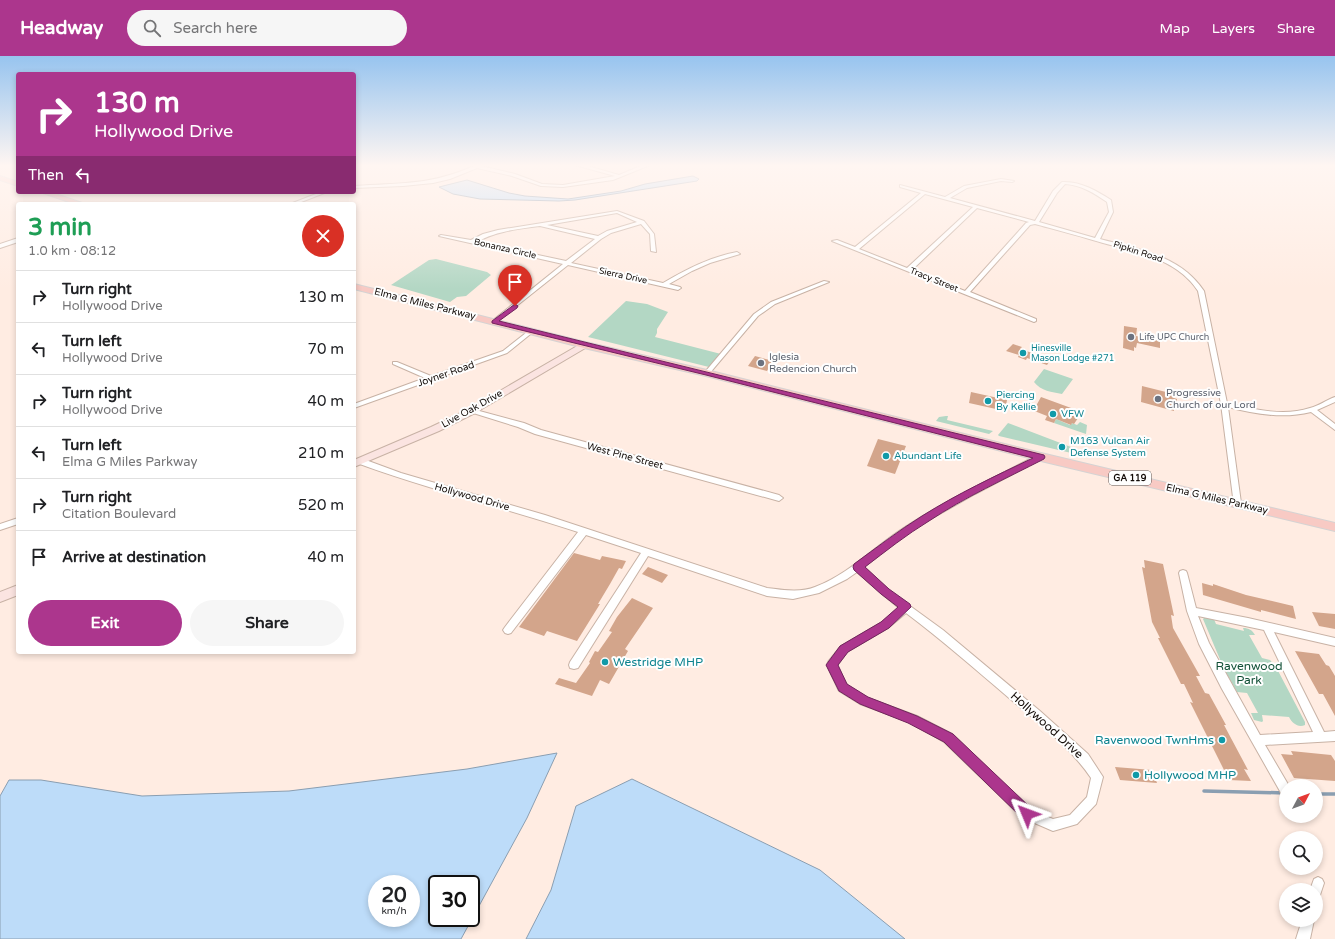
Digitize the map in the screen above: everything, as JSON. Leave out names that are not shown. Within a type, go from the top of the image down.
[{"type":"main road","name":"Elma G Miles Parkway","points":[[356,287],[584,345],[707,373],[1041,457],[1335,527]]},
{"type":"street","points":[[856,250],[907,206]]},
{"type":"street","points":[[908,270],[977,206]]},
{"type":"street","name":"Pipkin Road","points":[[978,206],[1097,239],[1159,258],[1172,264],[1195,280],[1201,291],[1224,404],[1237,504]]},
{"type":"street","points":[[966,293],[1028,224],[1037,222],[1047,206]]},
{"type":"street","points":[[1097,239],[1111,212],[1110,206]]},
{"type":"street","points":[[472,242],[491,233],[617,212],[642,222],[652,234],[654,251]]},
{"type":"street","points":[[494,322],[568,264],[598,238],[642,222]]},
{"type":"street","points":[[538,224],[598,238]]},
{"type":"street","name":"Bonanza Circle","points":[[441,236],[568,264]]},
{"type":"street","points":[[0,246],[16,241]]},
{"type":"street","name":"Tracy Street","points":[[835,241],[1034,320]]},
{"type":"street","points":[[664,285],[687,270],[725,255],[737,254]]},
{"type":"street","name":"Sierra Drive","points":[[568,264],[678,288]]},
{"type":"street","points":[[707,373],[756,315],[773,303],[826,282]]},
{"type":"street","name":"Joyner Road","points":[[357,405],[505,352],[531,331]]},
{"type":"street","name":"Live Oak Drive","points":[[357,462],[435,429],[472,411],[584,345]]},
{"type":"street","points":[[395,363],[432,379]]},
{"type":"street","points":[[1224,404],[1256,411],[1295,413],[1312,410],[1335,399]]},
{"type":"street","points":[[1312,410],[1335,428]]},
{"type":"street","name":"West Pine Street","points":[[472,411],[521,425],[538,432],[778,498]]},
{"type":"street","name":"Hollywood Drive","points":[[357,462],[584,531],[767,592],[793,595],[816,591],[844,577],[901,534],[926,518],[972,492],[1041,457]]},
{"type":"street","points":[[0,527],[16,522]]},
{"type":"street","points":[[508,630],[584,531]]},
{"type":"street","points":[[574,665],[647,551]]},
{"type":"street","name":"Hollywood Drive","points":[[858,567],[885,592],[906,607],[940,633],[1030,709],[1084,758],[1097,778],[1092,800],[1073,820],[1052,825],[1027,814],[948,738],[913,719],[864,701],[843,688],[832,665],[844,649],[885,625],[906,607]]},
{"type":"street","points":[[1183,573],[1192,611],[1204,644],[1226,686],[1279,779]]},
{"type":"street","points":[[0,597],[16,591]]},
{"type":"street","points":[[1192,611],[1335,642]]},
{"type":"street","points":[[1267,627],[1321,737]]},
{"type":"street","points":[[1258,740],[1335,736]]},
{"type":"street","points":[[1303,939],[1306,927]]},
{"type":"green space","points":[[436,259],[487,272],[491,275],[466,296],[457,297],[450,302],[391,285],[429,260]]},
{"type":"green space","points":[[626,301],[647,304],[668,312],[657,329],[655,337],[721,354],[709,367],[588,337]]},
{"type":"green space","points":[[1044,369],[1073,379],[1062,394],[1043,389],[1034,382]]},
{"type":"green space","points":[[948,416],[947,420],[993,431],[989,434],[936,421],[939,417]]},
{"type":"green space","points":[[1056,419],[1070,425],[1072,423],[1077,425],[1080,422],[1087,425],[1086,434],[1054,423]]},
{"type":"green space","points":[[1008,423],[1084,452],[1084,456],[999,436],[998,435]]},
{"type":"green space","name":"Ravenwood Park","points":[[1206,616],[1213,617],[1216,624],[1244,631],[1243,628],[1247,628],[1253,632],[1255,635],[1249,635],[1262,658],[1270,660],[1276,667],[1305,722],[1305,725],[1300,726],[1296,724],[1289,717],[1262,715],[1262,722],[1254,720],[1251,713],[1258,713],[1247,693],[1237,692],[1224,669],[1203,619]]},
{"type":"water","points":[[557,753],[527,818],[480,904],[480,875],[428,875],[428,927],[468,927],[461,939],[0,939],[0,796],[9,780],[41,780],[142,796],[289,791],[467,769]]},
{"type":"water","points":[[632,779],[820,870],[905,939],[526,939],[551,890],[576,806]]},
{"type":"building","name":"Life UPC Church","points":[[1124,326],[1137,328],[1136,336],[1160,341],[1160,348],[1137,343],[1136,348],[1134,347],[1134,351],[1123,348]]},
{"type":"building","name":"Hinesville Mason Lodge #271","points":[[1013,344],[1022,347],[1020,349],[1051,359],[1047,365],[1027,358],[1026,360],[1018,357],[1019,355],[1006,351]]},
{"type":"building","name":"Iglesia Redencion Church","points":[[755,356],[773,361],[767,371],[748,366]]},
{"type":"building","name":"Progressive Church of our Lord","points":[[1142,386],[1174,394],[1174,398],[1177,399],[1177,407],[1174,406],[1174,411],[1141,402]]},
{"type":"building","name":"Piercing By Kellie","points":[[971,392],[1007,400],[1005,411],[969,403]]},
{"type":"building","points":[[1041,397],[1082,412],[1074,424],[1072,423],[1071,425],[1056,419],[1054,423],[1045,420],[1047,416],[1032,410]]},
{"type":"building","name":"Abundant Life","points":[[878,439],[906,446],[895,474],[867,466]]},
{"type":"building","points":[[574,553],[600,560],[602,556],[626,561],[622,569],[619,568],[598,604],[600,604],[577,641],[547,631],[544,636],[519,627]]},
{"type":"building","points":[[1144,560],[1163,564],[1174,616],[1171,615],[1173,628],[1200,676],[1196,676],[1205,693],[1209,694],[1226,725],[1224,725],[1248,770],[1244,769],[1251,781],[1229,780],[1190,702],[1193,703],[1184,684],[1181,684],[1158,638],[1160,638],[1152,622],[1142,567],[1145,568]]},
{"type":"building","points":[[648,567],[668,575],[662,583],[642,574]]},
{"type":"building","points":[[1202,583],[1213,586],[1213,584],[1246,595],[1293,606],[1296,619],[1261,610],[1261,612],[1203,595]]},
{"type":"building","points":[[632,598],[653,608],[625,649],[628,651],[609,684],[600,680],[592,696],[555,684],[559,678],[576,683],[590,663],[589,662],[595,651],[598,652],[612,632],[609,631],[617,617]]},
{"type":"building","points":[[1312,612],[1335,614],[1335,629],[1319,626]]},
{"type":"building","points":[[1295,651],[1319,654],[1326,665],[1329,666],[1335,676],[1335,716],[1323,694],[1319,694]]},
{"type":"building","points":[[1291,751],[1331,755],[1335,761],[1335,781],[1294,778],[1281,754],[1293,755]]},
{"type":"building","name":"Hollywood MHP","points":[[1115,767],[1152,770],[1157,783],[1120,780]]},
{"type":"waterway","points":[[1204,791],[1279,793]]},
{"type":"waterway","points":[[1323,794],[1335,794]]},
{"type":"place","name":"Life UPC Church","points":[[1131,337]]},
{"type":"place","name":"Hinesville Mason Lodge #271","points":[[1023,353]]},
{"type":"place","name":"Iglesia Redencion Church","points":[[761,363]]},
{"type":"place","name":"Progressive Church of our Lord","points":[[1158,399]]},
{"type":"place","name":"Piercing By Kellie","points":[[988,401]]},
{"type":"place","name":"VFW","points":[[1053,414]]},
{"type":"place","name":"M163 Vulcan Air Defense System","points":[[1062,447]]},
{"type":"place","name":"Abundant Life","points":[[886,456]]},
{"type":"place","name":"Westridge MHP","points":[[605,662]]},
{"type":"place","name":"Ravenwood TwnHms","points":[[1222,740]]},
{"type":"place","name":"Hollywood MHP","points":[[1136,775]]},
{"type":"route","points":[[515,306],[494,322],[584,345],[707,373],[1041,457],[972,492],[926,518],[901,534],[858,567],[885,592],[906,607],[885,625],[844,649],[832,665],[843,688],[864,701],[913,719],[948,738],[1027,814]]}]
